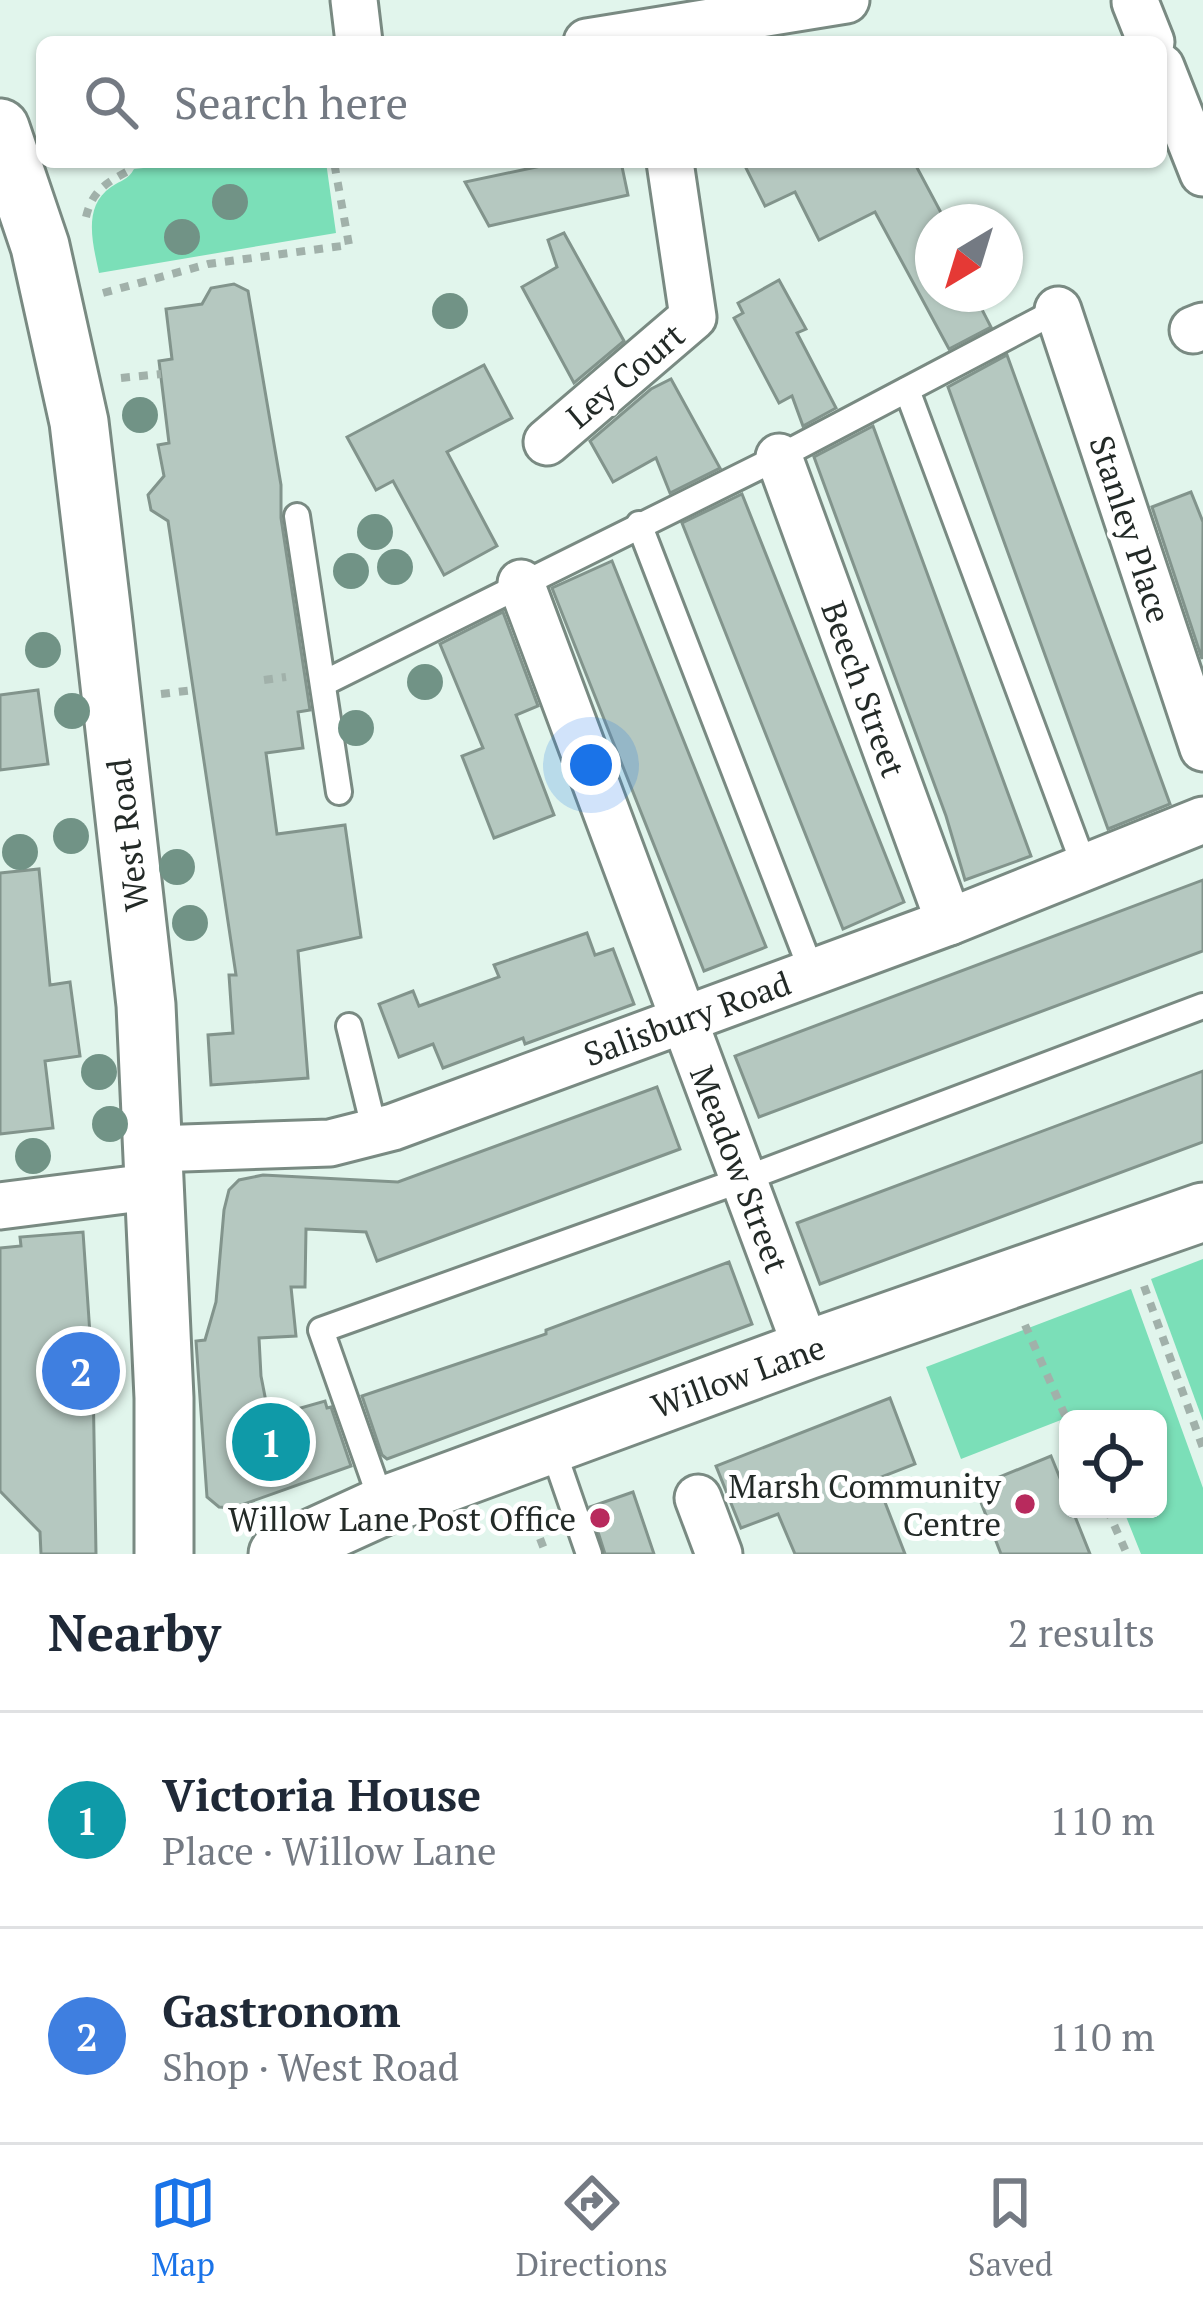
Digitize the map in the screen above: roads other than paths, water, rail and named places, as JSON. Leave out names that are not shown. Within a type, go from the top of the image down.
[{"type":"street","points":[[354,0],[358,36]]},
{"type":"street","points":[[608,36],[649,24],[847,0]]},
{"type":"street","points":[[1167,82],[1203,173]]},
{"type":"street","name":"West Road","points":[[12,137],[79,422],[146,1005],[164,1398],[164,1554]]},
{"type":"street","name":"Ley Court","points":[[547,442],[693,317],[671,168]]},
{"type":"street","name":"Stanley Place","points":[[1058,310],[1203,748]]},
{"type":"street","name":"Beech Street","points":[[779,457],[949,922]]},
{"type":"street","name":"Meadow Street","points":[[521,584],[807,1350]]},
{"type":"street","name":"Salisbury Road","points":[[0,1206],[156,1167],[331,1143],[374,1132],[949,922],[1203,820]]},
{"type":"street","name":"Willow Lane","points":[[278,1554],[383,1506],[807,1350],[1203,1212]]},
{"type":"street","points":[[698,1498],[719,1554]]},
{"type":"lane","points":[[324,683],[779,457],[1058,310]]},
{"type":"lane","points":[[907,390],[1085,868]]},
{"type":"lane","points":[[297,517],[339,792]]},
{"type":"lane","points":[[639,524],[812,972]]},
{"type":"lane","points":[[383,1506],[321,1330],[744,1179],[1203,1006]]},
{"type":"lane","points":[[349,1026],[374,1132]]},
{"type":"lane","points":[[551,1444],[590,1554]]},
{"type":"place","name":"Gastronom","points":[[81,1371]]},
{"type":"place","name":"Victoria House","points":[[271,1442]]},
{"type":"place","name":"Marsh Community Centre","points":[[1025,1504]]},
{"type":"place","name":"Willow Lane Post Office","points":[[600,1518]]}]
